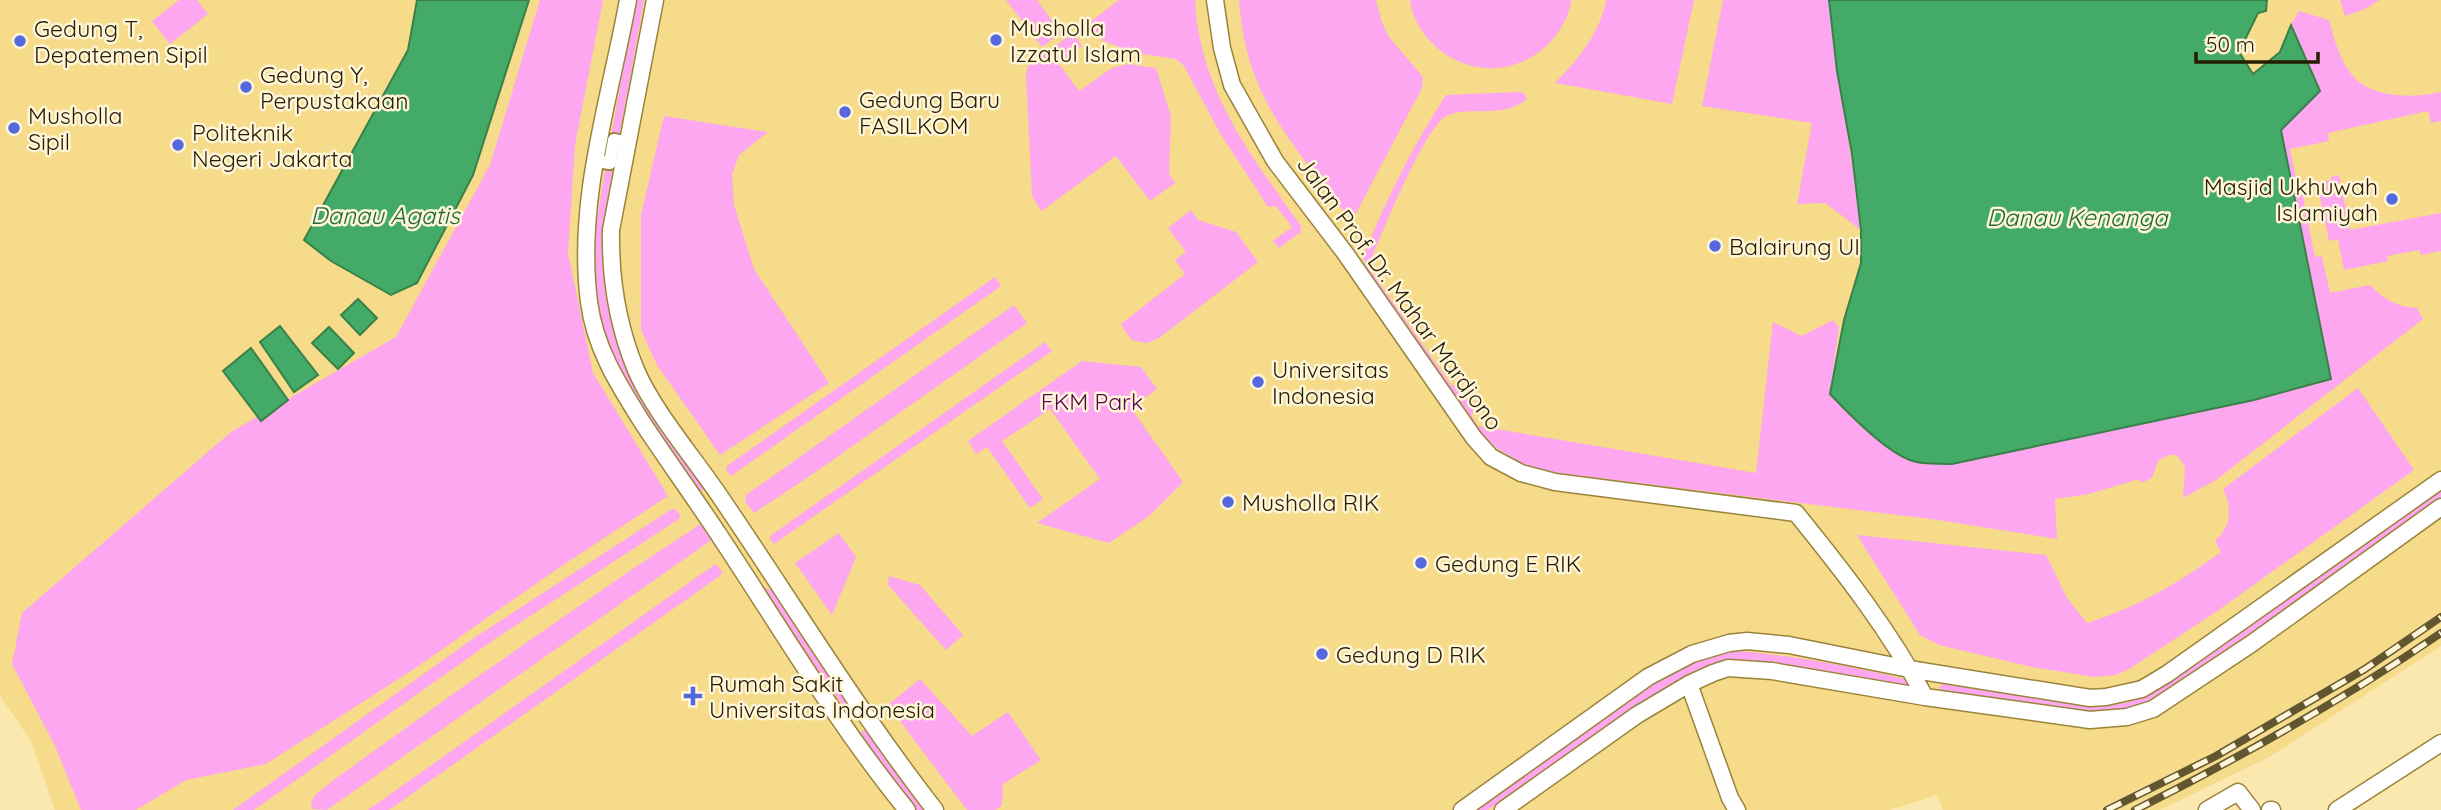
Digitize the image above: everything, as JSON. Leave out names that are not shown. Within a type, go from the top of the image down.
[{"type":"street","points":[[628,0],[595,161],[587,225],[585,267],[595,332],[607,364],[666,458],[860,747],[907,810]]},
{"type":"street","points":[[655,0],[611,230],[614,298],[622,331],[637,373],[666,419],[864,713],[935,810]]},
{"type":"street","name":"Jalan Prof. Dr. Mahar Mardjono","points":[[1215,0],[1222,48],[1232,85],[1255,128],[1275,161],[1345,253],[1452,407],[1491,457],[1521,473],[1555,482],[1796,513],[1846,574],[1925,697]]},
{"type":"street","points":[[595,161],[610,163],[614,140],[629,143]]},
{"type":"street","points":[[1462,810],[1648,677],[1710,648],[1747,640],[2090,698],[2142,689],[2225,634],[2441,480]]},
{"type":"street","points":[[1503,810],[1621,726],[1689,684],[1728,668],[1752,669],[2090,720],[2127,717],[2152,709],[2251,644],[2441,508]]},
{"type":"street","points":[[1689,684],[1730,798],[1737,810]]},
{"type":"street","points":[[2337,810],[2441,743]]},
{"type":"street","points":[[2207,810],[2238,792],[2252,810]]},
{"type":"shaded area","name":"Universitas Indonesia","points":[[0,0],[2441,0],[2441,646],[2269,757],[2160,810],[1943,810],[1937,795],[1890,810],[55,810],[31,741],[0,696]]},
{"type":"green space","points":[[179,0],[197,0],[208,14],[170,44],[152,21]]},
{"type":"green space","points":[[540,0],[603,0],[575,145],[568,253],[593,373],[668,496],[557,569],[414,669],[266,764],[186,780],[136,810],[81,810],[55,746],[12,664],[22,613],[231,432],[396,337],[490,165]]},
{"type":"green space","points":[[635,0],[644,0],[605,218],[603,270],[606,296],[621,351],[637,387],[704,488],[699,493],[658,436],[623,376],[599,311],[593,277],[593,241]]},
{"type":"green space","points":[[1006,0],[1037,0],[1061,33],[1042,47]]},
{"type":"green space","points":[[1119,0],[1195,0],[1206,63],[1217,92],[1247,147],[1301,226],[1301,232],[1279,248],[1273,241],[1292,227],[1276,206],[1268,207],[1220,133],[1184,66],[1176,59],[1137,53],[1103,41],[1089,23]]},
{"type":"green space","points":[[1239,0],[1376,0],[1389,37],[1423,77],[1422,88],[1353,219],[1346,214],[1296,149],[1264,97],[1252,70]]},
{"type":"green space","points":[[1410,0],[1571,0],[1562,26],[1540,52],[1525,61],[1493,68],[1476,67],[1445,54],[1420,28]]},
{"type":"green space","points":[[1606,0],[1694,0],[1672,104],[1555,83],[1580,55],[1593,35]]},
{"type":"green space","points":[[1723,0],[1829,0],[1861,230],[1825,203],[1797,204],[1812,123],[1702,106]]},
{"type":"green space","points":[[2340,0],[2380,0],[2345,16]]},
{"type":"green space","points":[[2299,11],[2329,20],[2344,64],[2361,84],[2394,95],[2441,92],[2441,121],[2431,123],[2428,111],[2328,133],[2329,141],[2290,149],[2298,187],[2301,187],[2315,257],[2322,256],[2330,293],[2370,285],[2391,301],[2417,308],[2423,319],[2216,480],[2183,498],[2185,467],[2177,455],[2168,455],[2158,461],[2152,478],[2141,483],[2139,479],[2089,494],[2055,499],[2057,539],[1938,520],[1558,473],[1526,466],[1482,439],[1367,270],[1363,257],[1400,174],[1446,95],[1519,92],[1524,93],[1527,99],[1508,109],[1448,115],[1438,123],[1415,160],[1368,267],[1451,385],[1475,389],[1472,417],[1478,426],[1756,473],[1773,322],[1802,336],[1833,320],[1839,327],[1830,394],[1880,442],[1903,457],[1922,463],[1952,464],[2254,400],[2330,379],[2281,130],[2320,91],[2291,25]]},
{"type":"green space","points":[[1073,33],[1082,46],[1059,64],[1079,91],[1112,68],[1128,64],[1156,68],[1171,116],[1169,174],[1175,183],[1150,201],[1116,156],[1041,211],[1032,196],[1026,76],[1028,66]]},
{"type":"green space","points":[[664,116],[768,132],[739,155],[732,175],[734,205],[754,269],[829,383],[720,455],[657,365],[641,330],[641,215]]},
{"type":"green space","points":[[2339,175],[2350,230],[2441,213],[2441,251],[2421,255],[2419,250],[2387,256],[2388,261],[2344,270],[2338,239],[2329,241],[2317,183]]},
{"type":"green space","points":[[1191,210],[1198,220],[1236,232],[1258,262],[1159,338],[1147,343],[1131,340],[1121,324],[1185,274],[1175,260],[1186,252],[1168,228]]},
{"type":"green space","points":[[995,277],[1001,286],[731,476],[726,470],[727,466]]},
{"type":"green space","points":[[1014,305],[1027,323],[754,513],[745,501],[746,495]]},
{"type":"green space","points":[[1045,342],[1052,351],[774,544],[770,539],[770,536]]},
{"type":"green space","name":"FKM Park","points":[[1082,361],[1141,367],[1157,389],[1131,408],[1183,482],[1149,516],[1109,543],[1037,523],[1100,479],[1050,409],[1002,441],[1043,499],[1030,508],[987,447],[976,454],[968,441]]},
{"type":"green space","points":[[2358,388],[2414,470],[2216,612],[2116,675],[2094,677],[2032,667],[1939,645],[1920,635],[1857,535],[2046,555],[2067,598],[2087,623],[2157,594],[2221,552],[2215,541],[2224,530],[2229,517],[2223,489]]},
{"type":"green space","points":[[2441,490],[2441,501],[2177,687],[2150,702],[2127,710],[2090,714],[1940,690],[1939,687],[1944,683],[2091,706],[2126,703],[2147,695]]},
{"type":"green space","points":[[672,509],[680,515],[679,519],[495,639],[254,810],[233,810],[474,638]]},
{"type":"green space","points":[[702,523],[713,538],[710,541],[327,810],[312,809],[311,803],[316,794],[335,779],[460,689]]},
{"type":"green space","points":[[839,533],[856,557],[832,615],[795,563]]},
{"type":"green space","points":[[714,565],[722,572],[721,575],[389,810],[368,810]]},
{"type":"green space","points":[[889,576],[920,585],[963,635],[946,650],[888,585]]},
{"type":"green space","points":[[766,588],[773,591],[848,700],[847,706],[841,703],[770,601],[764,591]]},
{"type":"green space","points":[[1736,651],[1845,666],[1908,680],[1911,684],[1909,687],[1761,661],[1728,660],[1596,736],[1488,810],[1474,810],[1654,683],[1696,661]]},
{"type":"green space","points":[[920,679],[972,736],[1008,712],[1041,760],[1003,784],[1002,805],[996,810],[967,810],[888,705]]},
{"type":"green space","points":[[866,729],[924,810],[913,810],[860,736]]},
{"type":"water","name":"Danau Agatis","points":[[417,0],[529,0],[473,175],[417,283],[391,295],[331,261],[304,240],[408,50]]},
{"type":"water","name":"Danau Kenanga","points":[[1829,0],[2267,0],[2266,11],[2258,13],[2239,52],[2253,74],[2280,52],[2291,25],[2320,91],[2281,130],[2331,379],[2254,400],[1952,464],[1913,461],[1880,442],[1830,394],[1844,320],[1861,263],[1861,230]]},
{"type":"water","points":[[358,299],[377,318],[360,335],[341,315]]},
{"type":"water","points":[[280,326],[318,375],[294,392],[260,342]]},
{"type":"water","points":[[329,327],[354,353],[338,369],[312,343]]},
{"type":"water","points":[[251,348],[288,400],[261,421],[223,371]]},
{"type":"railway","points":[[2107,810],[2216,756],[2365,669],[2441,617]]},
{"type":"railway","points":[[2135,810],[2291,727],[2441,633]]},
{"type":"place","name":"Musholla Izzatul Islam","points":[[996,40]]},
{"type":"place","name":"Gedung T, Depatemen Sipil","points":[[20,41]]},
{"type":"place","name":"Gedung Y, Perpustakaan","points":[[246,87]]},
{"type":"place","name":"Gedung Baru FASILKOM","points":[[845,112]]},
{"type":"place","name":"Musholla Sipil","points":[[14,128]]},
{"type":"place","name":"Politeknik Negeri Jakarta","points":[[178,145]]},
{"type":"place","name":"Masjid Ukhuwah Islamiyah","points":[[2392,199]]},
{"type":"place","name":"Balairung UI","points":[[1715,246]]},
{"type":"place","name":"Universitas Indonesia","points":[[1258,382]]},
{"type":"place","name":"Musholla RIK","points":[[1228,502]]},
{"type":"place","name":"Gedung E RIK","points":[[1421,563]]},
{"type":"place","name":"Gedung D RIK","points":[[1322,654]]},
{"type":"place","name":"Rumah Sakit Universitas Indonesia","points":[[693,696]]}]
